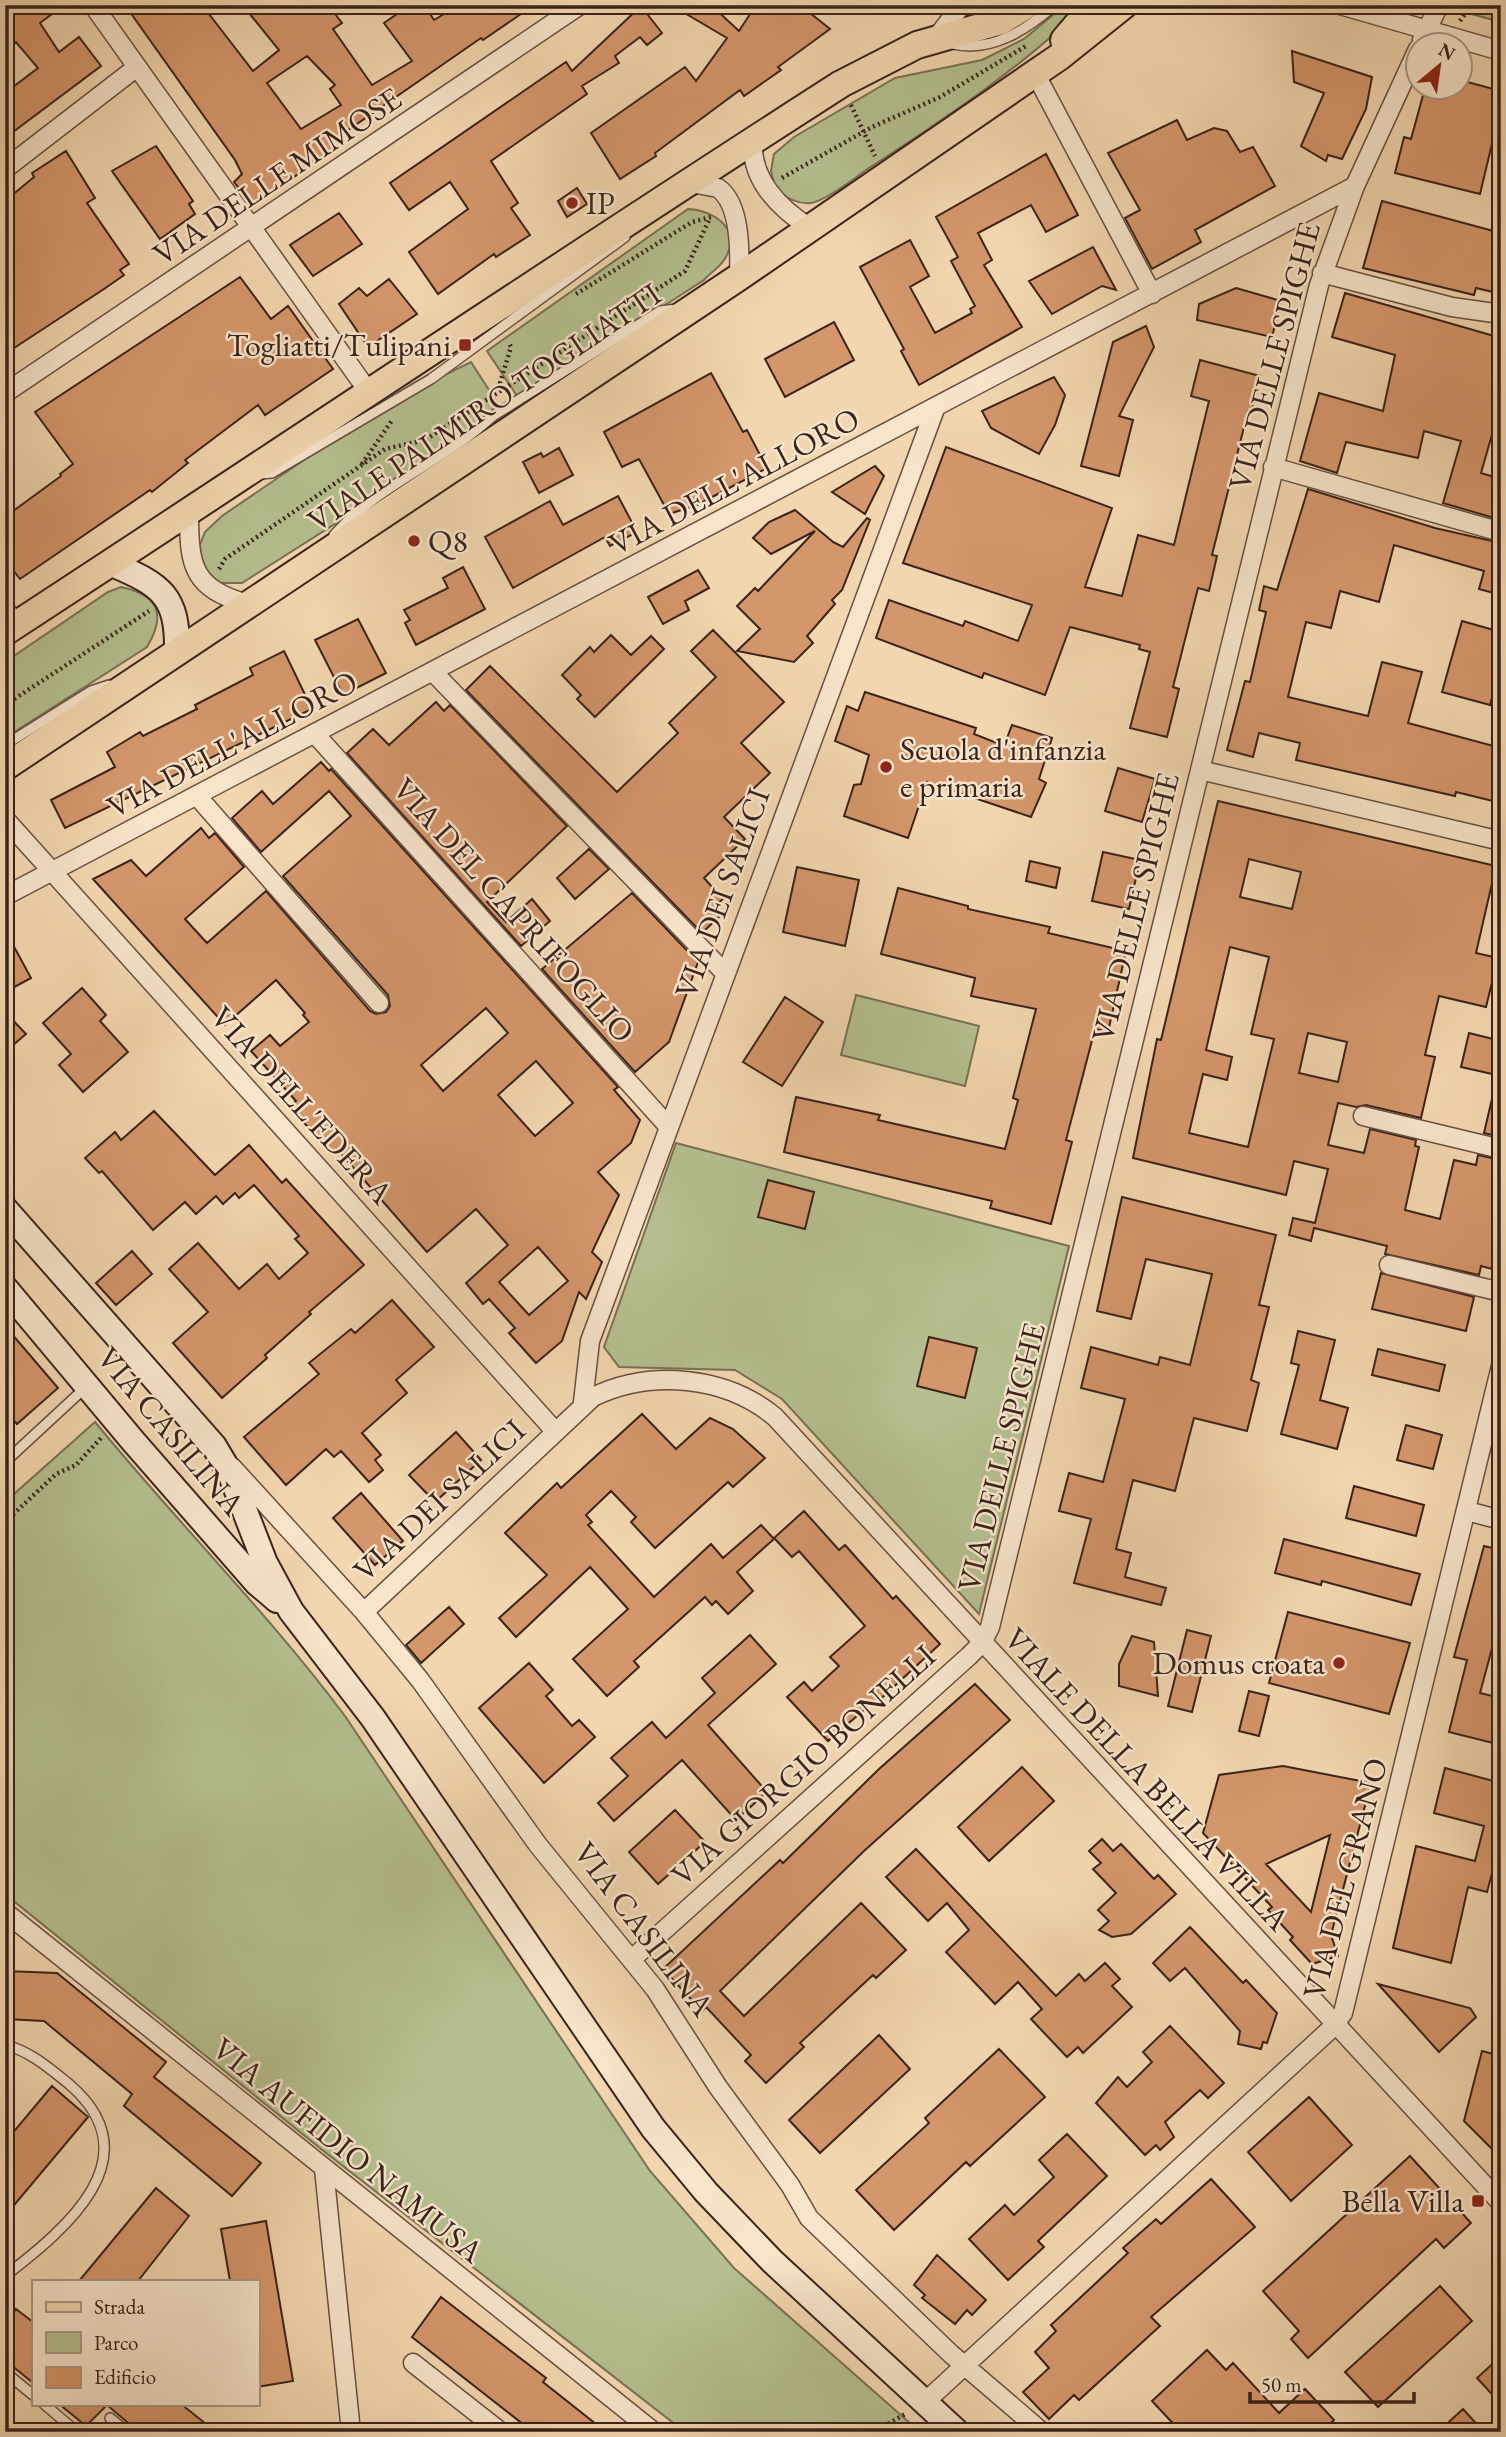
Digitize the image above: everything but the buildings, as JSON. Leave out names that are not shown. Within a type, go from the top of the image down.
[{"type":"main road","name":"VIALE PALMIRO TOGLIATTI","points":[[8,627],[189,514],[368,391],[659,204],[753,140],[864,71],[999,5]]},
{"type":"main road","name":"VIALE PALMIRO TOGLIATTI","points":[[936,38],[1001,21],[1027,5]]},
{"type":"main road","name":"VIALE PALMIRO TOGLIATTI","points":[[1035,73],[1094,5]]},
{"type":"main road","name":"VIALE PALMIRO TOGLIATTI","points":[[1075,46],[1112,5]]},
{"type":"main road","name":"VIALE PALMIRO TOGLIATTI","points":[[5,767],[739,277],[1075,46],[1124,5]]},
{"type":"main road","points":[[112,564],[149,581],[167,598],[176,621],[177,652]]},
{"type":"main road","name":"VIA CASILINA","points":[[5,1209],[214,1446],[236,1486],[257,1541],[291,1611],[373,1718],[638,2107],[676,2158],[772,2261],[957,2432]]},
{"type":"main road","name":"VIA CASILINA","points":[[5,1288],[116,1422],[257,1583],[291,1611]]},
{"type":"street","points":[[93,5],[368,391]]},
{"type":"street","name":"VIA DELLE MIMOSE","points":[[5,393],[252,229],[580,5]]},
{"type":"street","points":[[936,38],[962,5]]},
{"type":"street","points":[[1340,5],[1404,34]]},
{"type":"street","points":[[1427,32],[1439,5]]},
{"type":"street","points":[[1474,48],[1501,51]]},
{"type":"street","points":[[5,169],[137,67]]},
{"type":"street","points":[[1035,73],[1152,295]]},
{"type":"street","points":[[1355,186],[1404,81]]},
{"type":"street","points":[[753,140],[753,159],[769,193],[782,209],[810,228]]},
{"type":"street","points":[[691,183],[718,188],[729,204],[740,237],[739,277]]},
{"type":"street","name":"VIA DELLE SPIGHE","points":[[982,1643],[993,1613],[1322,273],[1355,186]]},
{"type":"street","name":"VIA DELL'ALLORO","points":[[5,896],[434,673],[1355,186]]},
{"type":"street","points":[[1322,273],[1460,309],[1501,314]]},
{"type":"street","name":"VIA DEI SALICI","points":[[583,1402],[590,1341],[935,409]]},
{"type":"street","points":[[1273,467],[1501,532]]},
{"type":"street","points":[[189,514],[190,551],[196,573],[214,592],[247,604]]},
{"type":"street","points":[[434,673],[725,973]]},
{"type":"street","name":"VIA DEL CAPRIFOGLIO","points":[[316,734],[668,1126]]},
{"type":"street","points":[[1199,770],[1501,841]]},
{"type":"street","points":[[197,796],[379,1003]]},
{"type":"street","name":"VIA DELL'EDERA","points":[[5,819],[555,1430]]},
{"type":"street","points":[[1363,1116],[1501,1149]]},
{"type":"street","points":[[1389,1265],[1501,1292]]},
{"type":"street","name":"VIA DEL GRANO","points":[[925,2402],[1334,2026],[1343,2013],[1356,1970],[1501,1366]]},
{"type":"street","name":"VIALE DELLA BELLA VILLA","points":[[555,1430],[583,1402],[618,1387],[683,1381],[708,1383],[747,1397],[775,1418],[1334,2026],[1501,2203]]},
{"type":"street","name":"VIA DEI SALICI","points":[[363,1612],[555,1430]]},
{"type":"street","name":"VIA CASILINA","points":[[214,1446],[363,1612],[420,1680],[546,1856],[655,1989],[718,2087],[783,2174],[809,2218],[1042,2432]]},
{"type":"street","points":[[1467,1511],[1501,1520]]},
{"type":"street","name":"VIA GIORGIO BONELLI","points":[[632,1959],[982,1643]]},
{"type":"street","name":"VIA AUFIDIO NAMUSA","points":[[5,1913],[654,2432]]},
{"type":"street","points":[[324,2169],[351,2432]]},
{"type":"street","points":[[413,2362],[501,2432]]},
{"type":"lane","points":[[547,5],[559,21]]},
{"type":"lane","points":[[936,38],[964,46],[992,43],[1013,35],[1055,5]]},
{"type":"lane","name":"VIALE PALMIRO TOGLIATTI","points":[[246,474],[272,473],[431,379],[616,246],[659,204]]},
{"type":"lane","name":"VIALE PALMIRO TOGLIATTI","points":[[5,745],[91,691],[145,673]]},
{"type":"lane","points":[[5,1462],[88,1386]]},
{"type":"lane","points":[[5,2045],[32,2055],[82,2098],[99,2123],[106,2153],[98,2180],[66,2224],[43,2247],[5,2276]]},
{"type":"lane","points":[[5,2372],[32,2394]]},
{"type":"lane","points":[[46,2406],[77,2432]]},
{"type":"lane","points":[[110,2418],[127,2432]]},
{"type":"path","points":[[1458,24],[1473,5],[1501,12]]},
{"type":"path","points":[[775,181],[918,104],[940,97],[1028,45]]},
{"type":"path","points":[[851,105],[879,163]]},
{"type":"path","points":[[218,571],[225,559],[385,449],[425,440],[685,271],[710,218]]},
{"type":"path","points":[[509,343],[511,346],[500,383],[509,397]]},
{"type":"path","points":[[5,705],[155,609]]},
{"type":"path","points":[[5,1522],[56,1474],[76,1465],[116,1422]]},
{"type":"path","points":[[874,2432],[925,2402]]},
{"type":"green space","points":[[1065,5],[1086,5],[1035,51],[980,93],[839,189],[811,203],[792,200],[776,191],[771,171],[774,154],[794,137],[895,78],[982,60],[1024,39]]},
{"type":"green space","points":[[1462,5],[1501,5],[1501,22],[1460,11]]},
{"type":"green space","points":[[688,209],[707,213],[728,231],[729,249],[720,265],[704,280],[519,399],[487,351]]},
{"type":"green space","points":[[471,362],[498,404],[456,447],[242,583],[220,583],[205,571],[199,547],[205,532],[222,516],[389,402]]},
{"type":"green space","points":[[121,587],[143,595],[155,608],[157,625],[147,647],[5,738],[5,662],[108,592]]},
{"type":"green space","points":[[856,995],[979,1026],[965,1086],[841,1055]]},
{"type":"green space","points":[[676,1143],[1069,1246],[979,1614],[782,1399],[735,1370],[619,1367],[604,1347]]},
{"type":"green space","points":[[95,1422],[254,1604],[345,1716],[650,2171],[734,2268],[920,2432],[685,2432],[321,2149],[5,1894],[5,1502]]},
{"type":"place","name":"IP","points":[[572,203]]},
{"type":"place","name":"Togliatti/Tulipani","points":[[465,345]]},
{"type":"place","name":"Q8","points":[[414,541]]},
{"type":"place","name":"Scuola d'infanzia e primaria","points":[[886,767]]},
{"type":"place","name":"Domus croata","points":[[1339,1663]]},
{"type":"place","name":"Bella Villa","points":[[1478,2201]]}]
